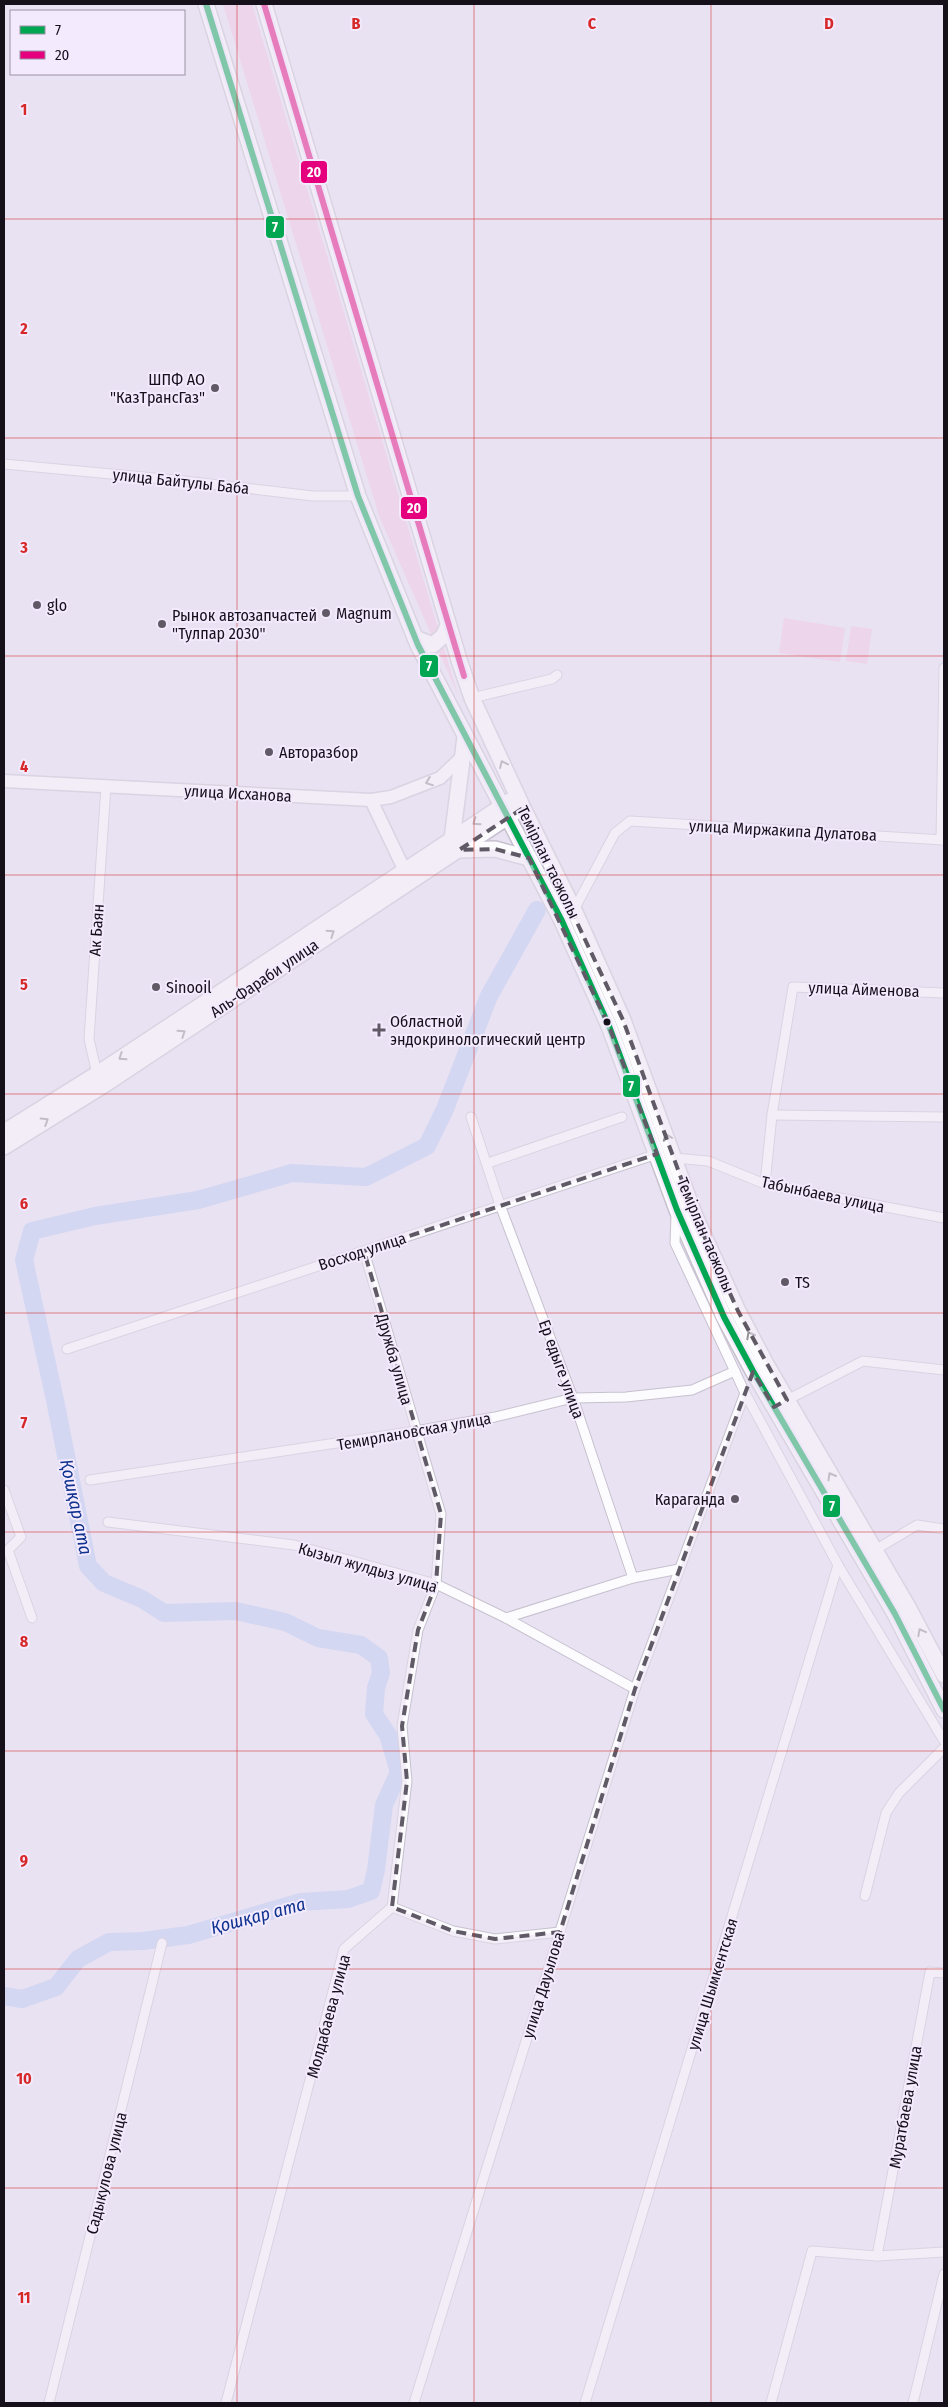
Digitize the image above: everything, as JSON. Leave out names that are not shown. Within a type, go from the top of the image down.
[{"type":"main road","name":"Темірлан тасжолы","points":[[206,4],[358,496],[415,638],[464,737],[562,921],[609,1026],[677,1210],[724,1317],[875,1550],[944,1674]]},
{"type":"main road","name":"Темірлан тасжолы","points":[[264,4],[448,626],[472,698],[520,802],[574,910],[623,1020],[695,1216],[780,1404],[895,1614],[944,1710]]},
{"type":"main road","points":[[415,638],[433,644],[443,636],[448,626]]},
{"type":"main road","points":[[464,737],[456,844],[495,849],[529,858]]},
{"type":"main road","name":"улица Исханова","points":[[4,781],[371,800],[391,797],[440,778],[461,758]]},
{"type":"main road","points":[[371,800],[404,869]]},
{"type":"main road","name":"Аль-Фараби улица","points":[[4,1147],[104,1085],[504,811],[520,802]]},
{"type":"main road","name":"Аль-Фараби улица","points":[[4,1132],[97,1074],[404,869],[456,844]]},
{"type":"street","name":"улица Байтулы Баба","points":[[4,464],[176,480],[313,496],[358,496]]},
{"type":"street","points":[[942,840],[944,668]]},
{"type":"street","points":[[472,698],[552,679],[557,675]]},
{"type":"street","name":"Ак Баян","points":[[97,1074],[89,1039],[106,786]]},
{"type":"street","name":"улица Миржакипа Дулатова","points":[[574,910],[615,833],[630,821],[942,840]]},
{"type":"street","name":"улица Айменова","points":[[765,1184],[772,1115],[793,986],[944,993]]},
{"type":"street","points":[[772,1115],[944,1117]]},
{"type":"street","name":"Ер едыге улица","points":[[472,1117],[500,1205],[573,1398],[632,1578]]},
{"type":"street","points":[[488,1163],[622,1117]]},
{"type":"street","name":"Восход улица","points":[[67,1349],[657,1154]]},
{"type":"street","name":"Табынбаева улица","points":[[674,1158],[708,1161],[765,1184],[944,1218]]},
{"type":"street","points":[[677,1210],[675,1243],[745,1393],[838,1565],[944,1741]]},
{"type":"street","name":"Дружба улица","points":[[364,1251],[441,1514],[436,1584]]},
{"type":"street","points":[[780,1404],[863,1361],[944,1370]]},
{"type":"street","name":"Темирлановская улица","points":[[90,1480],[416,1431],[495,1417],[573,1398],[626,1397],[692,1390],[735,1371]]},
{"type":"street","name":"улица Дауылова","points":[[414,2403],[635,1689],[745,1393]]},
{"type":"street","points":[[4,1490],[21,1537],[8,1550],[32,1618]]},
{"type":"street","name":"Кызыл жулдыз улица","points":[[108,1522],[294,1545],[436,1584],[506,1618],[635,1689]]},
{"type":"street","points":[[875,1550],[917,1525],[944,1529]]},
{"type":"street","name":"улица Шымкентская","points":[[585,2403],[838,1565]]},
{"type":"street","points":[[506,1618],[632,1578],[679,1569]]},
{"type":"street","points":[[436,1584],[418,1630],[402,1726],[407,1781],[392,1907],[453,1931],[495,1939],[560,1932]]},
{"type":"street","points":[[865,1896],[886,1813],[899,1793],[944,1748]]},
{"type":"street","name":"Молдабаева улица","points":[[226,2403],[344,1949],[392,1907]]},
{"type":"street","name":"Садыкулова улица","points":[[49,2403],[162,1943]]},
{"type":"street","name":"Муратбаева улица","points":[[877,2256],[930,1972],[944,1973]]},
{"type":"street","points":[[770,2403],[812,2251],[877,2256],[944,2252]]},
{"type":"street","points":[[913,2403],[944,2274]]},
{"type":"highlighted area","points":[[523,808],[623,1020],[695,1216],[738,1311],[787,1400],[774,1407],[753,1372],[635,1689],[560,1932],[495,1939],[453,1931],[392,1907],[407,1781],[402,1726],[418,1630],[436,1584],[441,1514],[364,1251],[657,1154],[609,1026],[529,858],[495,849],[459,850]]},
{"type":"shaded area","points":[[223,4],[252,4],[458,695],[379,516]]},
{"type":"shaded area","points":[[784,618],[845,628],[840,662],[779,653]]},
{"type":"shaded area","points":[[851,626],[872,629],[867,664],[846,661]]},
{"type":"waterway","name":"Қошқар ата","points":[[4,1996],[22,1999],[56,1987],[78,1959],[109,1942],[143,1941],[188,1935],[301,1902],[348,1899],[371,1891],[376,1870],[384,1805],[399,1772],[388,1735],[374,1714],[376,1688],[381,1673],[379,1658],[361,1645],[318,1638],[285,1622],[236,1611],[164,1613],[142,1599],[104,1583],[88,1566],[55,1400],[24,1260],[32,1231],[95,1216],[198,1200],[292,1173],[366,1177],[427,1146],[445,1109],[489,996],[537,910]]},
{"type":"transit line","name":"7","points":[[206,4],[358,496],[418,645],[562,921],[609,1026],[677,1210],[724,1317],[753,1371],[895,1614],[944,1710]]},
{"type":"transit line","name":"20","points":[[264,4],[464,676]]},
{"type":"place","name":"ШПФ АО \"КазТрансГаз\"","points":[[215,388]]},
{"type":"place","name":"glo","points":[[37,605]]},
{"type":"place","name":"Magnum","points":[[326,613]]},
{"type":"place","name":"Рынок автозапчастей \"Тулпар 2030\"","points":[[162,624]]},
{"type":"place","name":"Авторазбор","points":[[269,752]]},
{"type":"place","name":"Sinooil","points":[[156,987]]},
{"type":"place","name":"Областной эндокринологический центр","points":[[379,1030]]},
{"type":"place","name":"TS","points":[[785,1282]]},
{"type":"place","name":"Караганда","points":[[735,1499]]}]
